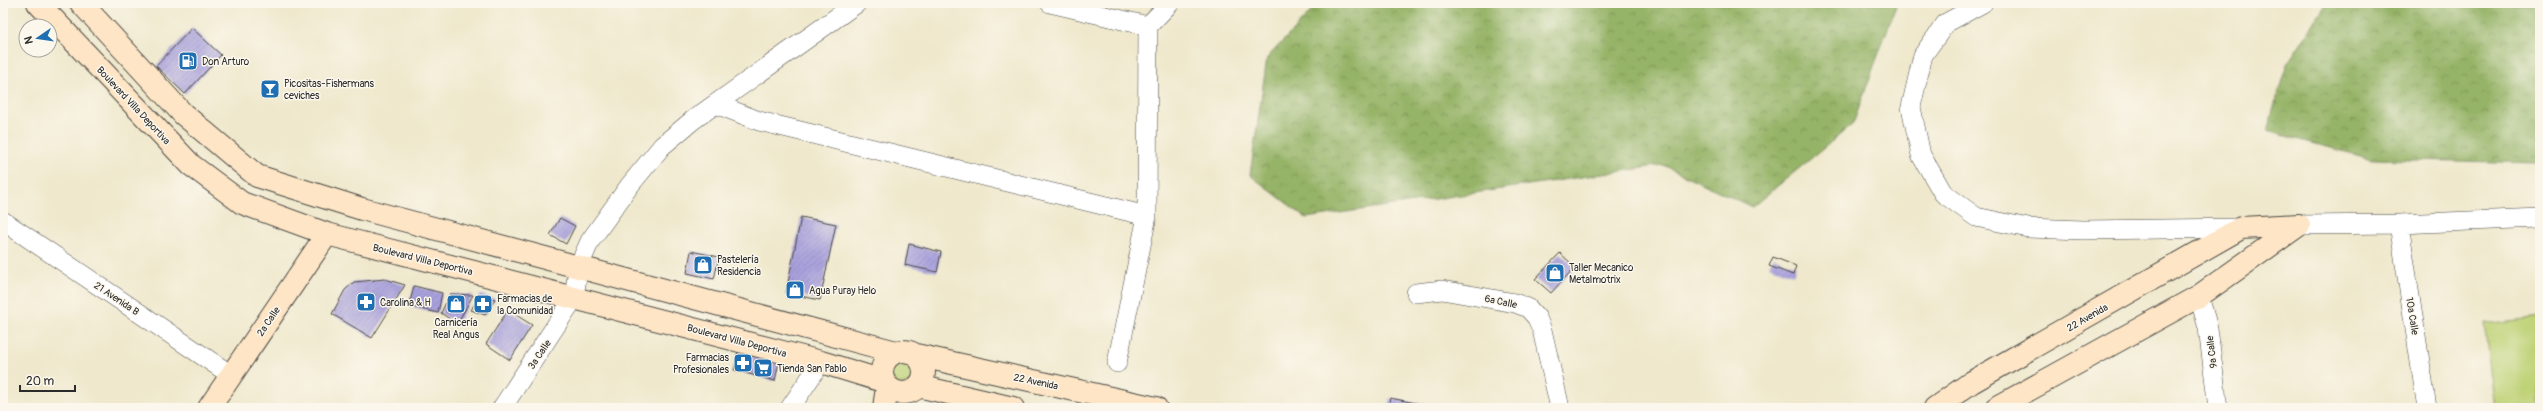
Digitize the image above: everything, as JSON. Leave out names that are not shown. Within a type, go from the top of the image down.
[{"type":"main road","name":"Boulevard Villa Deportiva","points":[[38,3],[190,165],[242,203],[327,234],[821,362],[900,391]]},
{"type":"main road","points":[[81,3],[183,114],[256,176],[369,211],[578,268],[906,354],[920,360],[924,374],[900,391],[884,408]]},
{"type":"main road","points":[[2241,228],[2299,225]]},
{"type":"main road","points":[[1972,382],[1995,408],[2199,296],[2299,225]]},
{"type":"main road","name":"22 Avenida","points":[[1935,408],[1972,382],[2241,228]]},
{"type":"main road","name":"2a Calle","points":[[210,408],[231,374],[327,234]]},
{"type":"main road","points":[[906,354],[885,360],[882,374],[900,391],[1013,408]]},
{"type":"main road","name":"22 Avenida","points":[[906,354],[1112,403],[1156,408]]},
{"type":"street","points":[[574,298],[578,268],[590,241],[630,185],[662,146],[716,104],[857,3]]},
{"type":"street","points":[[1050,3],[1148,26]]},
{"type":"street","points":[[1117,363],[1147,216],[1148,26],[1170,3]]},
{"type":"street","points":[[1983,3],[1946,23],[1923,55],[1911,107],[1921,155],[1943,192],[1976,217],[2028,228],[2083,230],[2241,228]]},
{"type":"street","points":[[716,104],[759,121],[1147,216]]},
{"type":"street","points":[[2299,225],[2399,224],[2540,218]]},
{"type":"street","name":"21 Avenida B","points":[[3,221],[231,374]]},
{"type":"street","name":"10a Calle","points":[[2399,224],[2427,408]]},
{"type":"street","name":"6a Calle","points":[[1416,293],[1442,290],[1515,303],[1528,308],[1536,318],[1542,330],[1560,408]]},
{"type":"street","name":"9a Calle","points":[[2199,296],[2208,328],[2218,408]]},
{"type":"street","name":"3a Calle","points":[[502,408],[574,298]]},
{"type":"street","points":[[790,408],[821,362]]},
{"type":"green space","points":[[1319,3],[1897,3],[1853,124],[1752,207],[1663,165],[1306,218],[1250,175],[1267,58]]},
{"type":"green space","points":[[2327,3],[2540,3],[2540,163],[2372,159],[2267,131],[2287,64]]},
{"type":"green space","points":[[2540,317],[2540,408],[2495,408],[2484,324]]},
{"type":"green space","points":[[902,359],[911,363],[915,372],[911,381],[902,385],[893,381],[889,372],[893,363]]},
{"type":"building","name":"Don Arturo","points":[[192,28],[221,55],[185,94],[156,66]]},
{"type":"building","points":[[801,217],[836,224],[820,300],[786,293]]},
{"type":"building","points":[[560,218],[575,226],[566,244],[550,235]]},
{"type":"building","points":[[909,244],[941,252],[937,272],[905,265]]},
{"type":"building","name":"Pastelería Residencia","points":[[691,251],[719,257],[714,279],[687,273]]},
{"type":"building","name":"Taller Mecanico Metalmotrix","points":[[1560,253],[1575,267],[1551,293],[1535,279]]},
{"type":"building","points":[[1773,257],[1796,266],[1793,275],[1769,266]]},
{"type":"building","name":"Carolina & H","points":[[385,279],[405,285],[372,338],[332,314],[345,290],[354,282]]},
{"type":"building","points":[[414,286],[442,293],[438,313],[409,306]]},
{"type":"building","name":"Carnicería Real Angus","points":[[450,294],[473,295],[457,324],[441,313]]},
{"type":"building","name":"Farmacias de la Comunidad","points":[[480,295],[495,299],[485,315],[471,310]]},
{"type":"building","points":[[508,310],[532,325],[510,360],[486,344]]},
{"type":"building","name":"Tienda San Pablo","points":[[738,352],[779,362],[775,381],[734,370]]},
{"type":"building","points":[[1390,398],[1426,405],[1425,408],[1388,408]]},
{"type":"building","points":[[813,405],[827,407],[827,408],[813,408]]},
{"type":"place","name":"Don Arturo","points":[[188,61]]},
{"type":"place","name":"Picositas-Fishermans ceviches","points":[[270,89]]},
{"type":"place","name":"Pastelería Residencia","points":[[703,265]]},
{"type":"place","name":"Taller Mecanico Metalmotrix","points":[[1555,273]]},
{"type":"place","name":"Agua Puray Helo","points":[[795,290]]},
{"type":"place","name":"Carolina & H","points":[[366,302]]},
{"type":"place","name":"Carnicería Real Angus","points":[[456,304]]},
{"type":"place","name":"Farmacias de la Comunidad","points":[[483,304]]},
{"type":"place","name":"Farmacias Profesionales","points":[[743,363]]},
{"type":"place","name":"Tienda San Pablo","points":[[763,368]]}]
